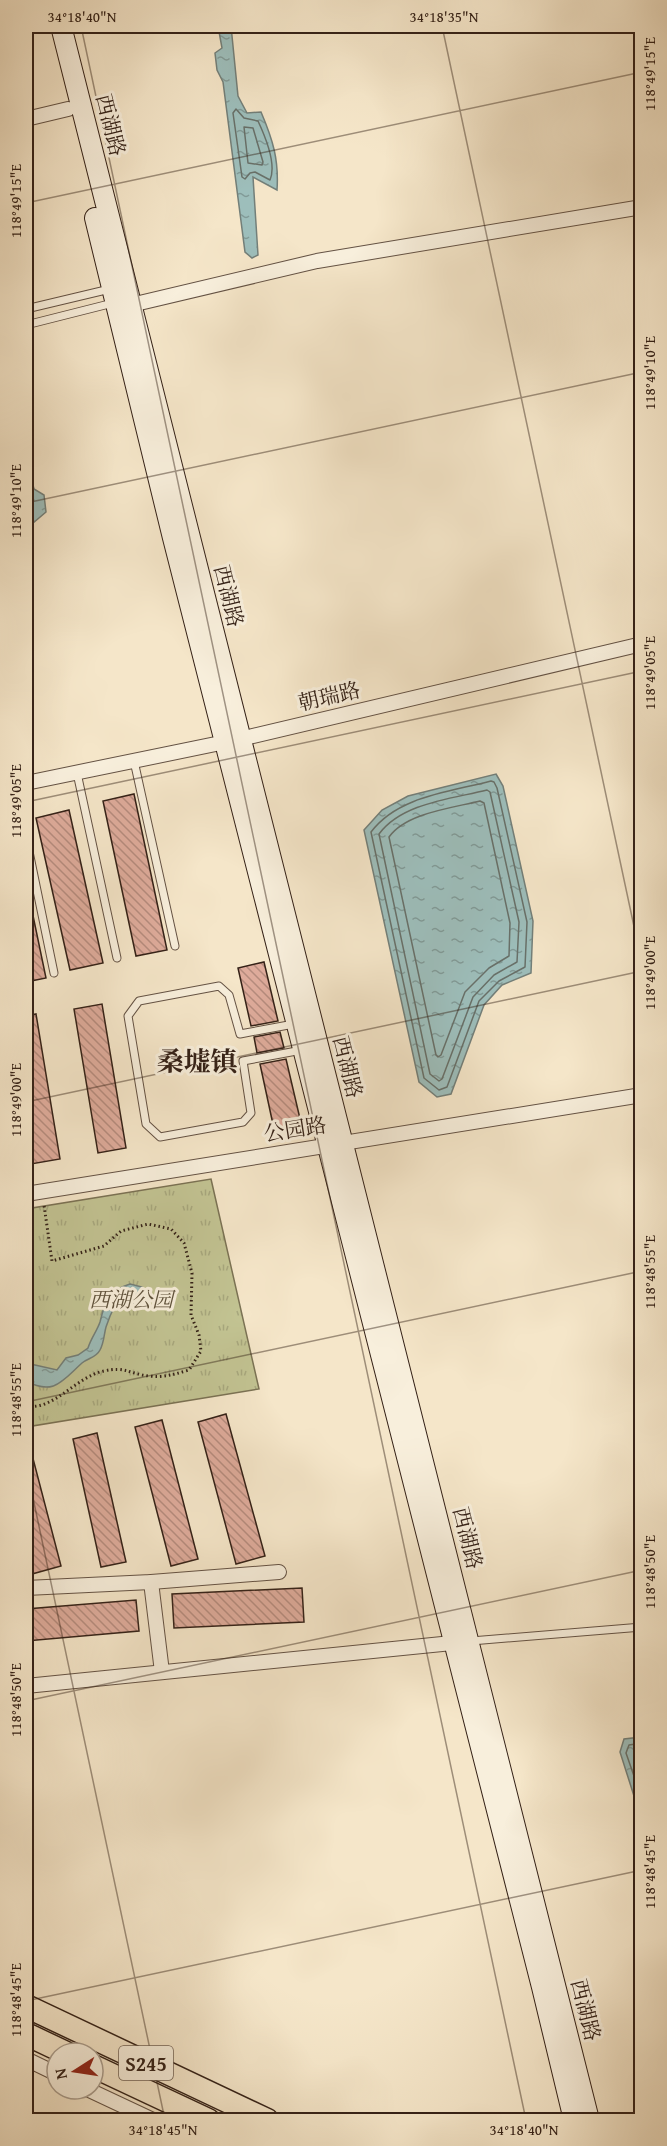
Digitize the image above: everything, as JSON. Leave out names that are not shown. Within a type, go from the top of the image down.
[{"type":"main road","name":"西湖路","points":[[48,26],[233,740],[462,1642],[590,2121]]},
{"type":"main road","name":"西湖路","points":[[61,26],[120,299]]},
{"type":"main road","name":"西湖路","points":[[233,740],[303,1050],[335,1144]]},
{"type":"main road","name":"西湖路","points":[[462,1642],[574,2121]]},
{"type":"main road","name":"S245","points":[[26,2006],[267,2121]]},
{"type":"main road","points":[[26,2034],[45,2043]]},
{"type":"main road","name":"S245","points":[[105,2072],[208,2121]]},
{"type":"street","points":[[26,119],[68,109]]},
{"type":"street","points":[[120,299],[317,261],[642,207]]},
{"type":"street","name":"朝瑞路","points":[[26,783],[233,740],[642,644]]},
{"type":"street","name":"公园路","points":[[26,1194],[642,1095]]},
{"type":"street","points":[[26,1588],[150,1582],[279,1572]]},
{"type":"street","points":[[150,1582],[162,1672]]},
{"type":"street","points":[[26,1686],[462,1642]]},
{"type":"street","points":[[26,2060],[45,2069]]},
{"type":"street","points":[[105,2098],[153,2121]]},
{"type":"lane","points":[[26,309],[120,299]]},
{"type":"lane","points":[[26,325],[120,299]]},
{"type":"lane","points":[[134,761],[175,946]]},
{"type":"lane","points":[[77,773],[117,958]]},
{"type":"lane","points":[[26,837],[54,973]]},
{"type":"lane","points":[[297,1024],[240,1034],[229,995],[219,986],[139,1001],[128,1016],[146,1124],[160,1137],[243,1122],[251,1113],[243,1060],[303,1050]]},
{"type":"lane","points":[[462,1642],[642,1627]]},
{"type":"path","points":[[26,1406],[35,1408],[49,1403],[79,1381],[103,1371],[125,1369],[146,1376],[166,1377],[189,1370],[201,1351],[200,1335],[190,1315],[192,1273],[184,1243],[171,1229],[148,1224],[121,1231],[104,1246],[52,1261],[42,1191]]},
{"type":"green space","name":"西湖公园","points":[[211,1179],[259,1389],[26,1427],[26,1209]]},
{"type":"water","points":[[218,26],[231,26],[238,96],[247,113],[261,112],[272,141],[276,160],[277,190],[253,177],[258,255],[252,258],[245,252],[223,82],[217,70],[215,53],[222,48]]},
{"type":"water","points":[[26,459],[34,489],[44,495],[46,512],[33,523],[26,524]]},
{"type":"water","points":[[496,774],[503,786],[533,921],[531,973],[502,985],[484,1005],[451,1094],[437,1097],[419,1082],[364,830],[382,810],[408,796]]},
{"type":"water","points":[[130,1284],[142,1287],[142,1299],[129,1306],[124,1293],[111,1313],[100,1350],[96,1355],[82,1363],[63,1381],[51,1387],[26,1381],[26,1363],[57,1370],[66,1358],[78,1355],[88,1348],[109,1298],[117,1290]]},
{"type":"water","points":[[642,1737],[641,1818],[620,1752],[624,1739]]},
{"type":"building","points":[[134,794],[167,950],[136,956],[103,801]]},
{"type":"building","points":[[69,810],[103,963],[70,970],[36,818]]},
{"type":"building","points":[[26,906],[31,906],[46,978],[26,982]]},
{"type":"building","points":[[264,962],[278,1021],[251,1026],[238,968]]},
{"type":"building","points":[[102,1004],[126,1148],[98,1153],[74,1009]]},
{"type":"building","points":[[36,1014],[60,1159],[31,1164],[26,1127],[26,1016]]},
{"type":"building","points":[[280,1032],[284,1048],[257,1053],[254,1037]]},
{"type":"building","points":[[286,1059],[301,1123],[274,1129],[260,1064]]},
{"type":"building","points":[[226,1414],[265,1556],[236,1564],[198,1422]]},
{"type":"building","points":[[162,1420],[198,1559],[171,1566],[135,1427]]},
{"type":"building","points":[[97,1433],[126,1562],[101,1567],[73,1439]]},
{"type":"building","points":[[26,1447],[30,1447],[61,1566],[32,1574],[26,1548]]},
{"type":"building","points":[[302,1588],[304,1622],[174,1628],[172,1594]]},
{"type":"building","points":[[136,1600],[139,1631],[26,1641],[26,1609]]},
{"type":"district","name":"桑墟镇","points":[[197,1061]]}]
